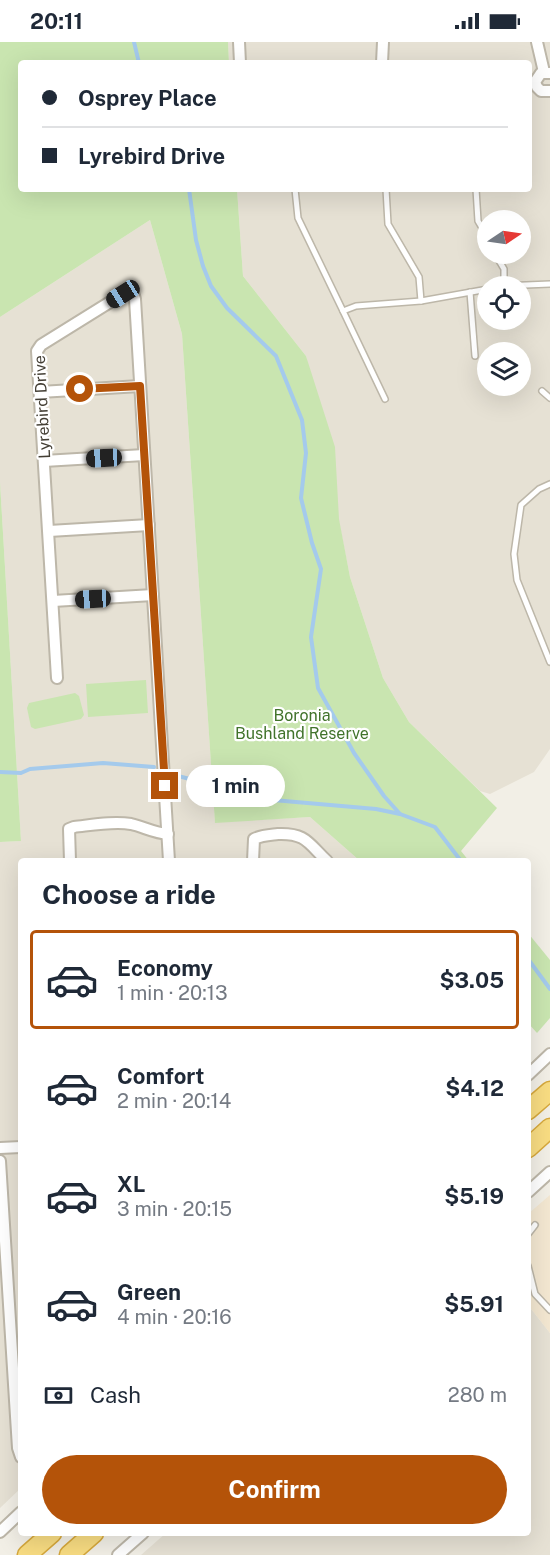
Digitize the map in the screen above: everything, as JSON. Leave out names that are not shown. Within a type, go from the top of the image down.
[{"type":"highway","points":[[531,1107],[550,1091]]},
{"type":"highway","points":[[531,1145],[550,1128]]},
{"type":"highway","points":[[27,1555],[49,1536]]},
{"type":"highway","points":[[69,1555],[91,1536]]},
{"type":"street","points":[[239,42],[240,60]]},
{"type":"street","points":[[382,60],[383,42]]},
{"type":"street","points":[[537,42],[547,73],[538,75],[532,83],[539,90],[549,94]]},
{"type":"street","name":"Lyrebird Drive","points":[[57,678],[37,351],[41,345],[128,292],[133,293],[135,299],[170,858]]},
{"type":"street","points":[[40,392],[140,386]]},
{"type":"street","points":[[44,461],[144,455]]},
{"type":"street","points":[[49,531],[149,525]]},
{"type":"street","points":[[53,601],[153,595]]},
{"type":"street","points":[[70,858],[68,834],[69,829],[74,827],[123,823],[145,828],[156,834],[168,834]]},
{"type":"street","points":[[253,858],[254,839],[261,835],[294,834],[301,836],[324,858]]},
{"type":"street","points":[[531,1072],[550,1054]]},
{"type":"street","points":[[0,1148],[18,1147]]},
{"type":"street","points":[[0,1161],[18,1448]]},
{"type":"street","points":[[531,1189],[550,1172]]},
{"type":"street","points":[[0,1532],[18,1515]]},
{"type":"street","points":[[118,1555],[139,1536]]},
{"type":"lane","points":[[295,192],[298,218],[385,399]]},
{"type":"lane","points":[[386,192],[388,224],[419,277],[420,301]]},
{"type":"lane","points":[[476,192],[477,210]]},
{"type":"lane","points":[[531,285],[550,284]]},
{"type":"lane","points":[[343,311],[356,306],[420,301],[477,291]]},
{"type":"lane","points":[[470,292],[475,356]]},
{"type":"lane","points":[[542,391],[550,398]]},
{"type":"lane","points":[[550,484],[539,489],[521,505],[514,554],[517,580],[550,662]]},
{"type":"lane","points":[[531,1230],[535,1225]]},
{"type":"lane","points":[[531,1276],[536,1294],[550,1310]]},
{"type":"shaded area","points":[[228,42],[550,42],[550,749],[534,772],[490,794],[480,791],[409,722],[383,678],[350,577],[306,356],[243,276],[237,192],[532,192],[532,60],[229,60]]},
{"type":"shaded area","points":[[150,220],[182,334],[215,822],[310,817],[357,858],[18,858],[18,1491],[0,1508],[0,842],[21,841],[0,482],[0,317]]},
{"type":"shaded area","points":[[550,1195],[550,1333],[531,1309],[531,1211]]},
{"type":"shaded area","points":[[531,1309],[550,1333],[550,1555],[141,1555],[163,1536],[531,1536]]},
{"type":"green space","name":"Boronia Bushland Reserve","points":[[0,42],[228,42],[229,60],[18,60],[18,192],[237,192],[243,276],[306,356],[335,447],[339,519],[350,577],[383,678],[409,722],[497,808],[461,851],[467,858],[357,858],[310,817],[215,823],[182,334],[150,220],[0,317]]},
{"type":"green space","points":[[0,482],[21,841],[0,842]]},
{"type":"green space","points":[[146,680],[148,713],[88,717],[86,684]]},
{"type":"green space","points":[[75,693],[79,696],[84,715],[81,719],[35,729],[31,727],[27,708],[29,703]]},
{"type":"green space","points":[[531,937],[550,960],[550,1018],[537,1033],[531,1026]]},
{"type":"waterway","points":[[134,42],[138,60]]},
{"type":"waterway","points":[[189,192],[196,240],[211,286],[227,308],[276,356],[302,420],[306,453],[301,498],[321,569],[311,637],[318,688],[354,753],[384,796],[400,814]]},
{"type":"waterway","points":[[0,772],[21,773],[30,769],[103,763],[154,767]]},
{"type":"waterway","points":[[174,775],[273,800],[376,809],[400,814],[435,827],[459,858]]},
{"type":"waterway","points":[[531,963],[550,989]]},
{"type":"route","points":[[80,389],[140,386],[165,786]]}]
